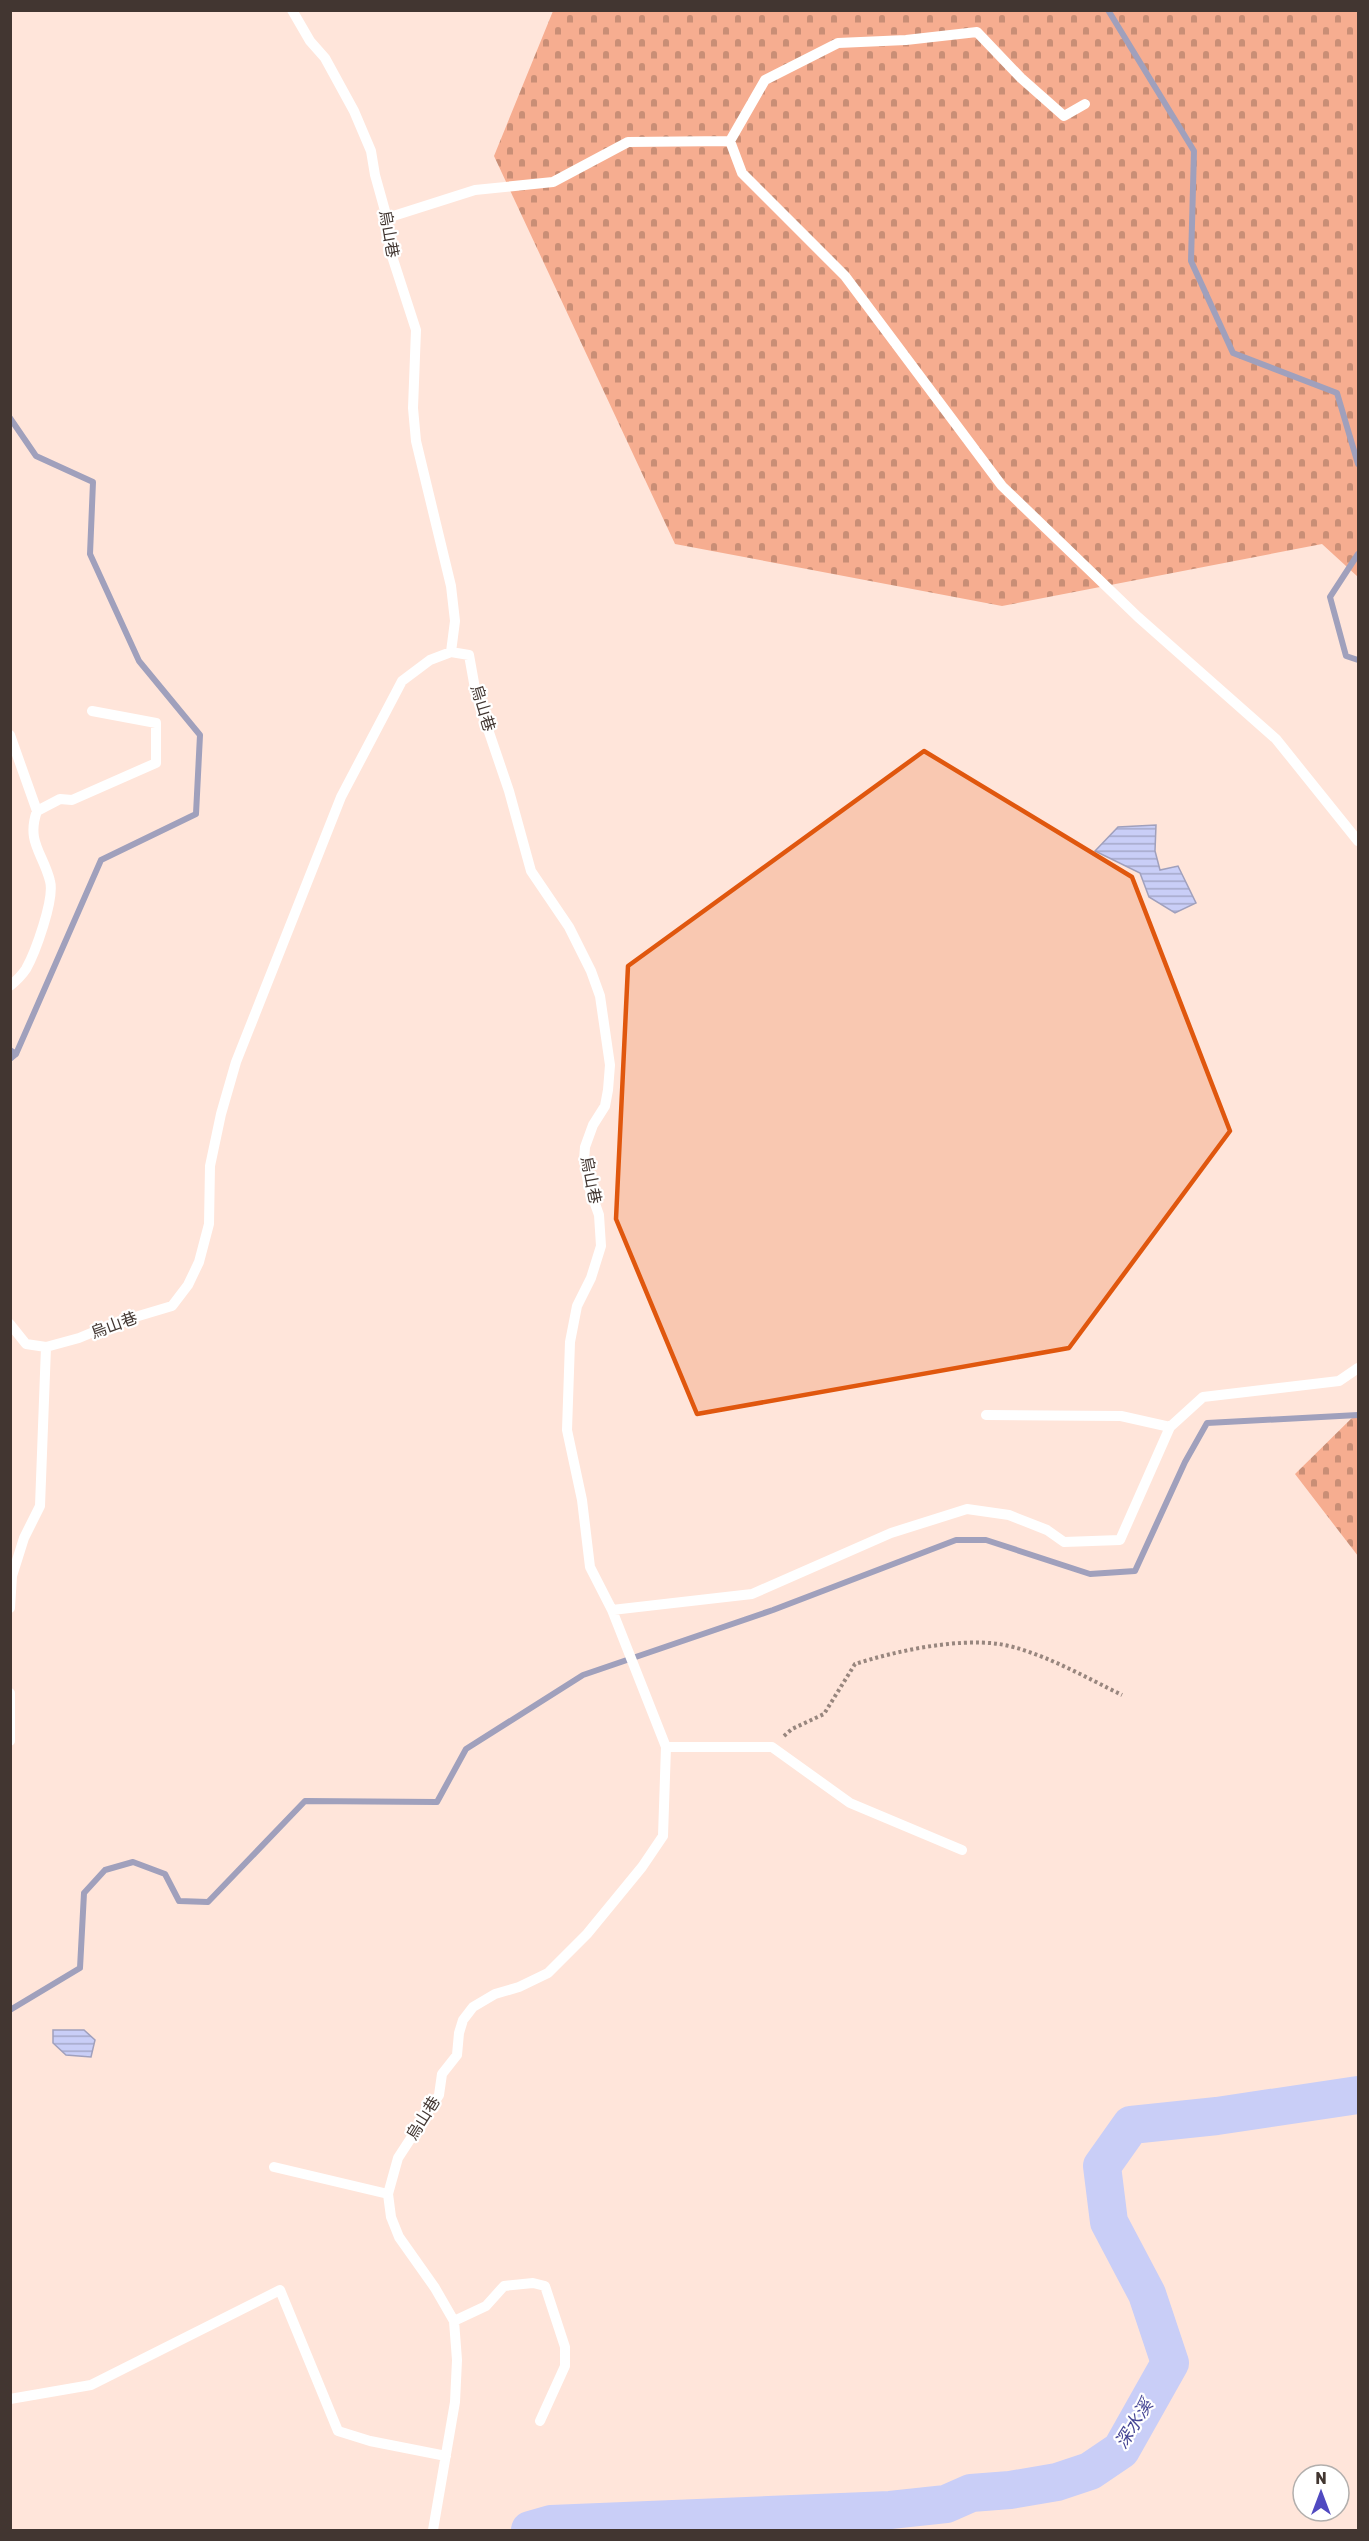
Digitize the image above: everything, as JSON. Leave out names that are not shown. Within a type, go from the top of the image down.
[{"type":"lane","name":"烏山巷","points":[[292,10],[310,41],[325,58],[354,111],[371,150],[375,175],[387,218],[390,250],[416,330],[413,408],[416,441],[451,586],[455,621],[451,651]]},
{"type":"lane","points":[[730,141],[765,80],[838,43],[906,40],[977,32],[1021,78],[1064,116],[1085,104]]},
{"type":"lane","points":[[387,218],[475,190],[553,182],[628,142],[730,141]]},
{"type":"lane","points":[[730,141],[742,173],[845,276],[1002,486],[1138,617],[1276,739],[1359,841]]},
{"type":"lane","name":"烏山巷","points":[[46,1347],[80,1338],[115,1323],[172,1306],[188,1286],[199,1262],[209,1224],[210,1166],[221,1114],[236,1062],[341,797],[402,681],[429,660],[451,651],[469,655],[476,694],[509,791],[531,871],[569,927],[591,971],[600,996],[610,1065],[608,1090],[605,1106],[593,1125],[585,1147],[584,1160],[589,1187],[599,1215],[601,1246],[591,1278],[578,1306],[570,1342],[567,1430],[582,1500],[590,1567],[612,1610],[666,1747],[663,1836],[642,1867],[588,1934],[548,1973],[488,1998],[473,2007],[463,2020],[457,2055],[442,2074],[439,2095],[398,2158],[388,2194],[391,2217],[399,2237],[435,2288],[454,2321],[457,2360],[455,2402],[433,2530]]},
{"type":"lane","points":[[37,811],[60,799],[72,800],[156,764],[156,723],[92,711]]},
{"type":"lane","points":[[10,735],[37,811],[32,826],[35,844],[51,882],[50,906],[26,969],[10,986]]},
{"type":"lane","points":[[10,1324],[26,1344],[46,1347],[40,1506],[24,1538],[12,1576],[10,1608]]},
{"type":"lane","points":[[612,1610],[752,1594],[891,1533],[967,1509],[1009,1515],[1047,1530],[1064,1542],[1120,1540],[1170,1427],[1203,1397],[1339,1381],[1359,1368]]},
{"type":"lane","points":[[986,1415],[1121,1416],[1170,1427]]},
{"type":"lane","points":[[10,1693],[10,1741]]},
{"type":"lane","points":[[666,1747],[772,1747],[850,1803],[962,1850]]},
{"type":"lane","points":[[274,2167],[388,2194]]},
{"type":"lane","points":[[454,2321],[486,2306],[504,2286],[533,2283],[545,2286],[566,2347],[566,2366],[540,2421]]},
{"type":"lane","points":[[10,2399],[90,2385],[280,2290],[338,2431],[370,2441],[446,2456]]},
{"type":"path","points":[[772,1747],[792,1729],[824,1714],[855,1664],[893,1652],[969,1644],[1000,1644],[1051,1661],[1122,1695]]},
{"type":"highlighted area","points":[[924,751],[1132,877],[1230,1131],[1069,1348],[697,1414],[616,1219],[628,966]]},
{"type":"green space","points":[[553,11],[1358,11],[1358,577],[1322,544],[1002,606],[675,544],[494,156]]},
{"type":"green space","points":[[1358,1412],[1358,1556],[1295,1474]]},
{"type":"water","points":[[1156,825],[1155,851],[1160,870],[1178,866],[1196,903],[1175,913],[1149,897],[1140,873],[1095,851],[1118,827]]},
{"type":"water","points":[[53,2030],[84,2030],[95,2040],[91,2057],[66,2055],[53,2043]]},
{"type":"waterway","points":[[1108,10],[1194,151],[1191,261],[1233,353],[1337,393],[1358,464]]},
{"type":"waterway","points":[[10,418],[36,456],[93,482],[90,554],[139,661],[200,735],[196,814],[101,860],[16,1054]]},
{"type":"waterway","points":[[1358,554],[1330,597],[1346,656],[1358,660]]},
{"type":"waterway","points":[[10,1050],[16,1054],[10,1059]]},
{"type":"waterway","points":[[10,2010],[80,1968],[84,1893],[105,1870],[133,1862],[165,1874],[179,1901],[208,1902],[305,1801],[437,1802],[466,1749],[583,1675],[773,1610],[956,1540],[986,1540],[1090,1574],[1135,1571],[1185,1462],[1207,1423],[1358,1415]]},
{"type":"waterway","name":"深水溪","points":[[530,2530],[551,2524],[890,2510],[946,2504],[971,2493],[1010,2490],[1057,2482],[1090,2471],[1121,2450],[1170,2363],[1147,2294],[1109,2222],[1102,2166],[1131,2125],[1217,2116],[1358,2095]]}]
